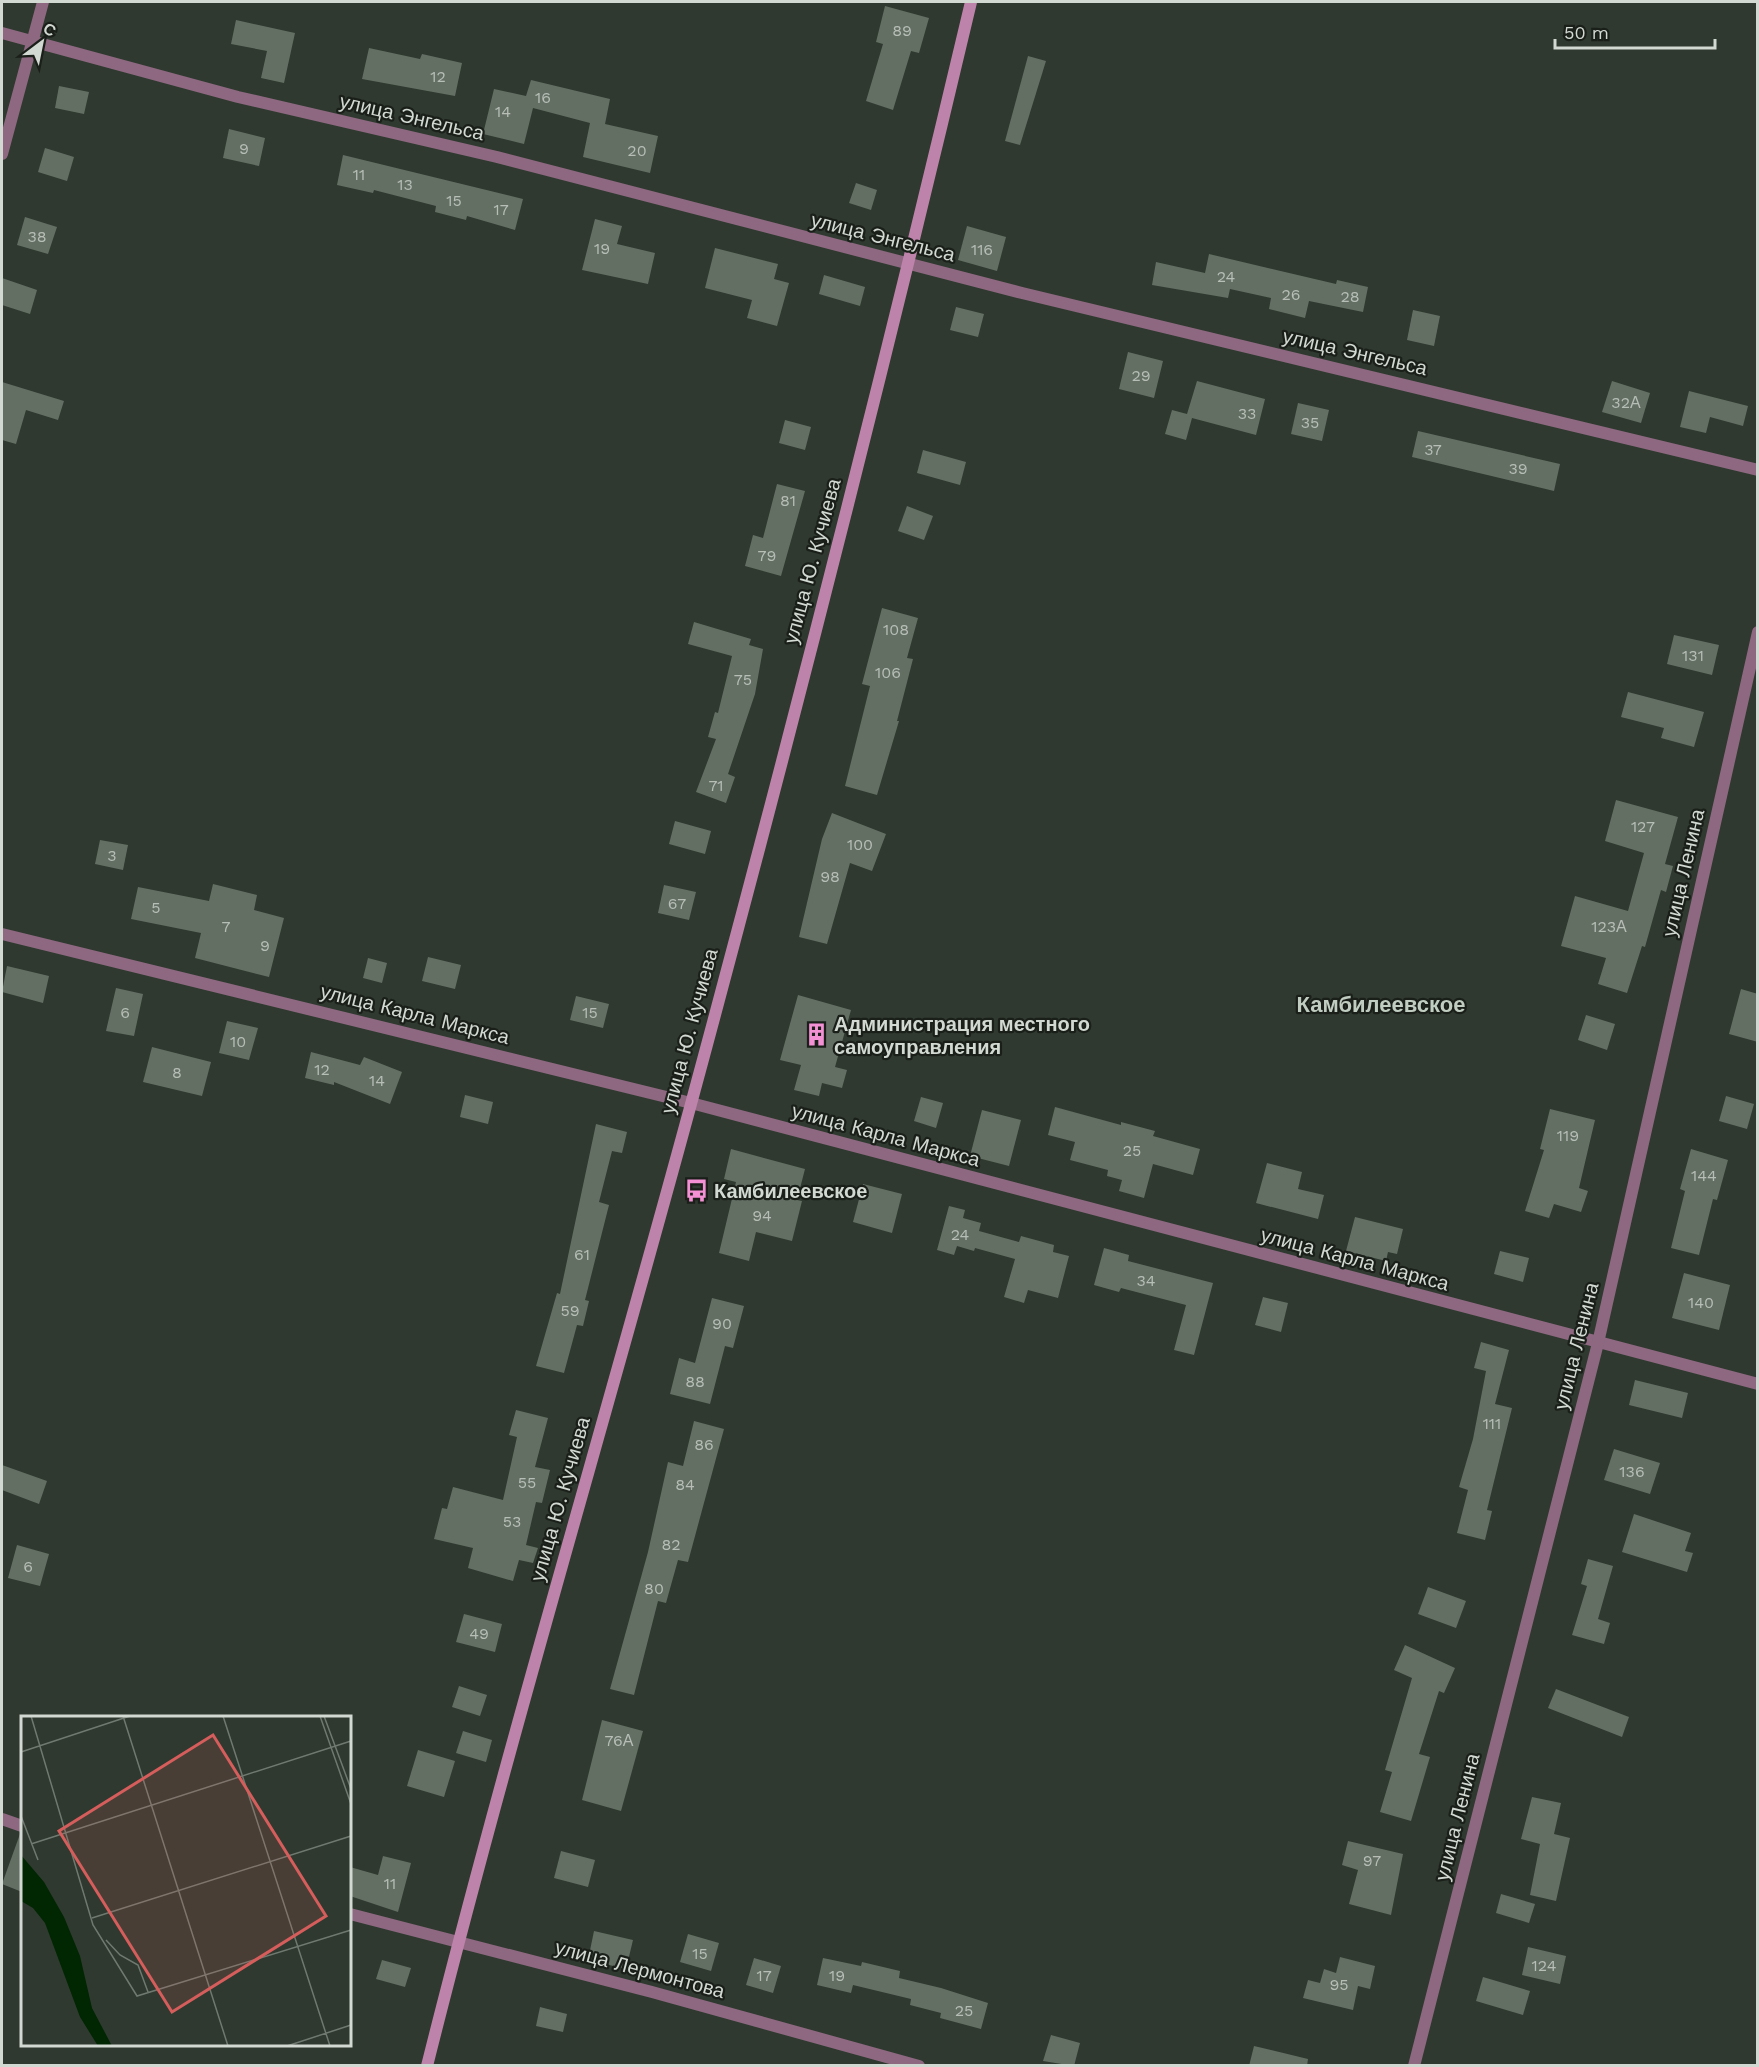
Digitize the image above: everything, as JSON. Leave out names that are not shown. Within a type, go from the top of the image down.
[{"type":"street","points":[[2,154],[43,2]]},
{"type":"street","name":"улица Ю. Кучиева","points":[[427,2066],[458,1942],[691,1104],[909,263],[971,2]]},
{"type":"street","name":"улица Энгельса","points":[[2,33],[238,97],[497,157],[909,263],[1758,470]]},
{"type":"street","name":"улица Ленина","points":[[1414,2066],[1598,1343],[1758,632]]},
{"type":"street","name":"улица Карла Маркса","points":[[2,934],[115,960],[691,1104],[1758,1383]]},
{"type":"street","points":[[2,1819],[21,1826]]},
{"type":"street","name":"улица Лермонтова","points":[[351,1914],[919,2066]]},
{"type":"building","points":[[885,6],[929,18],[919,53],[911,51],[893,110],[866,101],[883,44],[876,42]]},
{"type":"building","points":[[236,20],[295,33],[284,83],[261,78],[267,51],[231,44]]},
{"type":"building","points":[[369,48],[420,59],[422,54],[462,63],[455,96],[362,79]]},
{"type":"building","points":[[1028,56],[1046,61],[1020,145],[1005,141]]},
{"type":"building","points":[[531,80],[610,99],[605,124],[658,136],[650,173],[583,157],[590,123],[533,108],[524,144],[483,134],[494,89],[526,96]]},
{"type":"building","points":[[59,86],[89,92],[84,114],[55,108]]},
{"type":"building","points":[[229,129],[265,138],[259,166],[223,158]]},
{"type":"building","points":[[45,148],[74,157],[67,181],[38,172]]},
{"type":"building","points":[[343,155],[523,199],[515,230],[467,216],[466,220],[435,212],[436,206],[374,190],[373,193],[337,185]]},
{"type":"building","points":[[856,183],[877,190],[871,210],[849,203]]},
{"type":"building","points":[[25,217],[57,227],[48,254],[17,245]]},
{"type":"building","points":[[595,219],[622,226],[617,244],[655,253],[648,284],[582,270]]},
{"type":"building","points":[[967,226],[1006,237],[997,271],[958,260]]},
{"type":"building","points":[[715,248],[778,264],[774,279],[789,283],[777,326],[747,318],[752,300],[705,288]]},
{"type":"building","points":[[1209,254],[1336,284],[1337,280],[1368,287],[1363,312],[1309,301],[1305,318],[1269,309],[1271,298],[1230,289],[1228,298],[1152,285],[1156,262],[1205,273]]},
{"type":"building","points":[[824,275],[865,287],[860,306],[819,294]]},
{"type":"building","points":[[2,278],[37,290],[30,314],[2,305]]},
{"type":"building","points":[[956,307],[984,314],[978,337],[950,330]]},
{"type":"building","points":[[1413,310],[1440,316],[1434,346],[1407,340]]},
{"type":"building","points":[[1128,352],[1163,361],[1154,398],[1119,389]]},
{"type":"building","points":[[1197,381],[1265,399],[1256,435],[1192,418],[1186,440],[1165,434],[1172,410],[1187,414]]},
{"type":"building","points":[[1612,381],[1650,393],[1641,423],[1602,412]]},
{"type":"building","points":[[2,382],[64,401],[58,420],[26,410],[16,444],[2,440]]},
{"type":"building","points":[[1689,391],[1748,406],[1743,426],[1710,417],[1706,433],[1680,427]]},
{"type":"building","points":[[1298,403],[1329,410],[1322,441],[1291,434]]},
{"type":"building","points":[[785,420],[811,427],[805,450],[779,443]]},
{"type":"building","points":[[1418,431],[1560,464],[1554,491],[1412,457]]},
{"type":"building","points":[[923,450],[966,462],[960,485],[917,473]]},
{"type":"building","points":[[777,484],[805,491],[781,576],[745,566],[753,535],[763,538]]},
{"type":"building","points":[[907,506],[933,516],[924,540],[898,531]]},
{"type":"building","points":[[882,608],[918,618],[907,658],[913,659],[897,721],[899,721],[877,795],[845,786],[870,686],[862,684]]},
{"type":"building","points":[[694,622],[751,639],[749,645],[763,649],[755,694],[728,774],[735,777],[726,803],[696,792],[716,739],[708,737],[715,712],[718,713],[732,656],[688,644]]},
{"type":"building","points":[[1674,635],[1719,645],[1712,675],[1667,664]]},
{"type":"building","points":[[1628,692],[1704,712],[1694,747],[1661,738],[1664,728],[1621,717]]},
{"type":"building","points":[[1616,800],[1678,817],[1665,864],[1673,866],[1666,892],[1661,890],[1645,947],[1642,946],[1627,993],[1598,984],[1606,958],[1561,946],[1575,896],[1628,911],[1644,853],[1605,841]]},
{"type":"building","points":[[832,813],[886,834],[872,871],[850,863],[827,944],[799,937],[822,839]]},
{"type":"building","points":[[675,821],[711,831],[705,854],[669,844]]},
{"type":"building","points":[[100,840],[128,845],[123,870],[95,864]]},
{"type":"building","points":[[213,884],[257,895],[254,910],[284,918],[269,977],[195,958],[201,933],[131,919],[138,887],[209,901]]},
{"type":"building","points":[[664,885],[696,892],[689,920],[658,913]]},
{"type":"building","points":[[428,957],[461,965],[455,989],[422,981]]},
{"type":"building","points":[[368,958],[387,963],[382,983],[363,978]]},
{"type":"building","points":[[7,966],[49,976],[43,1003],[2,992]]},
{"type":"building","points":[[116,988],[143,994],[134,1036],[106,1031]]},
{"type":"building","points":[[1741,989],[1758,994],[1758,1042],[1729,1034]]},
{"type":"building","name":"Администрация местного самоуправления","points":[[798,995],[851,1010],[835,1067],[847,1070],[842,1088],[822,1083],[819,1096],[794,1090],[801,1065],[780,1060]]},
{"type":"building","points":[[576,996],[609,1004],[603,1028],[570,1020]]},
{"type":"building","points":[[1586,1015],[1615,1024],[1607,1050],[1578,1040]]},
{"type":"building","points":[[227,1021],[258,1028],[249,1060],[219,1053]]},
{"type":"building","points":[[152,1047],[211,1062],[202,1096],[143,1082]]},
{"type":"building","points":[[311,1052],[360,1065],[364,1057],[402,1072],[390,1104],[334,1082],[334,1085],[305,1078]]},
{"type":"building","points":[[465,1095],[493,1102],[488,1124],[460,1117]]},
{"type":"building","points":[[1726,1096],[1754,1104],[1747,1129],[1719,1121]]},
{"type":"building","points":[[921,1097],[943,1103],[936,1128],[914,1121]]},
{"type":"building","points":[[1055,1107],[1121,1125],[1121,1122],[1155,1131],[1153,1136],[1200,1149],[1193,1175],[1153,1164],[1144,1198],[1119,1191],[1122,1180],[1107,1176],[1108,1170],[1070,1160],[1075,1142],[1048,1135]]},
{"type":"building","points":[[1550,1109],[1595,1120],[1579,1188],[1588,1191],[1581,1212],[1554,1204],[1549,1218],[1525,1211],[1544,1150],[1540,1149]]},
{"type":"building","points":[[982,1110],[1021,1120],[1009,1166],[970,1156]]},
{"type":"building","points":[[596,1124],[627,1132],[622,1153],[612,1151],[599,1202],[609,1205],[585,1300],[589,1301],[583,1326],[577,1325],[564,1373],[536,1366],[557,1293],[560,1294]]},
{"type":"building","points":[[731,1149],[805,1169],[797,1200],[802,1201],[792,1241],[756,1232],[749,1261],[719,1253],[736,1182],[724,1179]]},
{"type":"building","points":[[1691,1149],[1728,1160],[1717,1200],[1713,1199],[1699,1255],[1671,1248],[1685,1191],[1680,1189]]},
{"type":"building","points":[[1267,1163],[1302,1172],[1298,1189],[1324,1195],[1318,1219],[1256,1203]]},
{"type":"building","points":[[863,1184],[902,1194],[892,1233],[853,1222]]},
{"type":"building","points":[[949,1206],[965,1210],[963,1218],[981,1223],[979,1231],[1019,1242],[1021,1236],[1054,1245],[1053,1252],[1069,1256],[1058,1298],[1028,1290],[1024,1303],[1004,1297],[1015,1259],[975,1248],[974,1251],[957,1246],[954,1255],[937,1250]]},
{"type":"building","points":[[1355,1217],[1403,1229],[1397,1254],[1388,1252],[1386,1261],[1346,1251]]},
{"type":"building","points":[[1104,1248],[1129,1255],[1128,1261],[1213,1283],[1194,1355],[1174,1350],[1186,1305],[1121,1288],[1119,1292],[1094,1285]]},
{"type":"building","points":[[1500,1251],[1529,1258],[1523,1282],[1494,1274]]},
{"type":"building","points":[[1684,1273],[1730,1285],[1719,1330],[1672,1318]]},
{"type":"building","points":[[1263,1297],[1288,1303],[1281,1332],[1255,1325]]},
{"type":"building","points":[[712,1298],[744,1306],[733,1348],[725,1346],[710,1404],[670,1394],[679,1358],[695,1363]]},
{"type":"building","points":[[1481,1342],[1509,1350],[1495,1404],[1512,1408],[1487,1510],[1492,1511],[1485,1540],[1457,1533],[1468,1490],[1459,1487],[1473,1439],[1486,1371],[1474,1368]]},
{"type":"building","points":[[1635,1380],[1688,1393],[1682,1418],[1629,1405]]},
{"type":"building","points":[[516,1410],[548,1418],[535,1467],[550,1470],[542,1503],[536,1502],[526,1545],[538,1548],[533,1563],[519,1560],[513,1581],[468,1568],[473,1548],[434,1539],[442,1508],[447,1509],[453,1487],[503,1500],[517,1437],[509,1435]]},
{"type":"building","points":[[694,1421],[724,1429],[688,1562],[678,1560],[666,1603],[658,1601],[634,1695],[610,1689],[648,1552],[668,1462],[683,1466]]},
{"type":"building","points":[[1614,1449],[1660,1463],[1650,1494],[1604,1480]]},
{"type":"building","points":[[2,1465],[47,1481],[39,1504],[2,1490]]},
{"type":"building","points":[[1634,1514],[1691,1533],[1685,1551],[1693,1553],[1687,1572],[1622,1552]]},
{"type":"building","points":[[17,1545],[49,1554],[40,1586],[8,1578]]},
{"type":"building","points":[[1588,1559],[1613,1566],[1598,1619],[1610,1623],[1604,1644],[1572,1635],[1587,1586],[1581,1584]]},
{"type":"building","points":[[1428,1587],[1466,1601],[1456,1628],[1418,1614]]},
{"type":"building","points":[[464,1614],[502,1624],[495,1652],[456,1642]]},
{"type":"building","points":[[1405,1645],[1455,1668],[1444,1693],[1439,1691],[1419,1754],[1430,1757],[1411,1821],[1380,1812],[1392,1772],[1385,1770],[1412,1678],[1394,1670]]},
{"type":"building","points":[[459,1686],[487,1695],[480,1716],[452,1707]]},
{"type":"building","points":[[1556,1689],[1629,1717],[1622,1737],[1548,1708]]},
{"type":"building","points":[[602,1720],[643,1731],[621,1811],[582,1800]]},
{"type":"building","points":[[463,1731],[492,1740],[486,1762],[456,1753]]},
{"type":"building","points":[[418,1750],[455,1761],[444,1797],[407,1786]]},
{"type":"building","points":[[1532,1797],[1561,1803],[1554,1834],[1570,1838],[1556,1901],[1530,1895],[1540,1844],[1521,1839]]},
{"type":"building","points":[[20,1834],[21,1834],[21,1892],[2,1884]]},
{"type":"building","points":[[1348,1841],[1403,1854],[1391,1915],[1349,1904],[1358,1870],[1342,1865]]},
{"type":"building","points":[[561,1851],[595,1860],[588,1887],[554,1878]]},
{"type":"building","points":[[383,1856],[411,1863],[398,1912],[351,1896],[351,1867],[378,1875]]},
{"type":"building","points":[[1501,1894],[1535,1904],[1529,1923],[1496,1913]]},
{"type":"building","points":[[594,1931],[633,1940],[626,1969],[588,1960]]},
{"type":"building","points":[[688,1934],[719,1943],[711,1971],[680,1962]]},
{"type":"building","points":[[1528,1947],[1566,1956],[1560,1984],[1522,1975]]},
{"type":"building","points":[[1340,1957],[1375,1966],[1370,1989],[1358,1986],[1353,2010],[1303,1998],[1308,1980],[1320,1983],[1324,1969],[1336,1973]]},
{"type":"building","points":[[754,1958],[781,1966],[773,1993],[746,1985]]},
{"type":"building","points":[[823,1958],[861,1966],[862,1962],[900,1971],[899,1978],[988,2003],[981,2029],[940,2018],[941,2013],[910,2005],[911,1999],[853,1985],[851,1993],[817,1985]]},
{"type":"building","points":[[382,1960],[411,1968],[405,1987],[376,1979]]},
{"type":"building","points":[[1483,1977],[1530,1991],[1523,2015],[1476,2001]]},
{"type":"building","points":[[540,2007],[567,2014],[563,2032],[536,2026]]},
{"type":"building","points":[[1051,2035],[1080,2043],[1074,2066],[1043,2061]]},
{"type":"building","points":[[1254,2046],[1308,2059],[1307,2066],[1249,2066]]},
{"type":"place","name":"Администрация местного самоуправления","points":[[816,1035]]},
{"type":"place","name":"Камбилеевское","points":[[696,1191]]},
{"type":"district","name":"Камбилеевское","points":[[1381,1004]]}]
